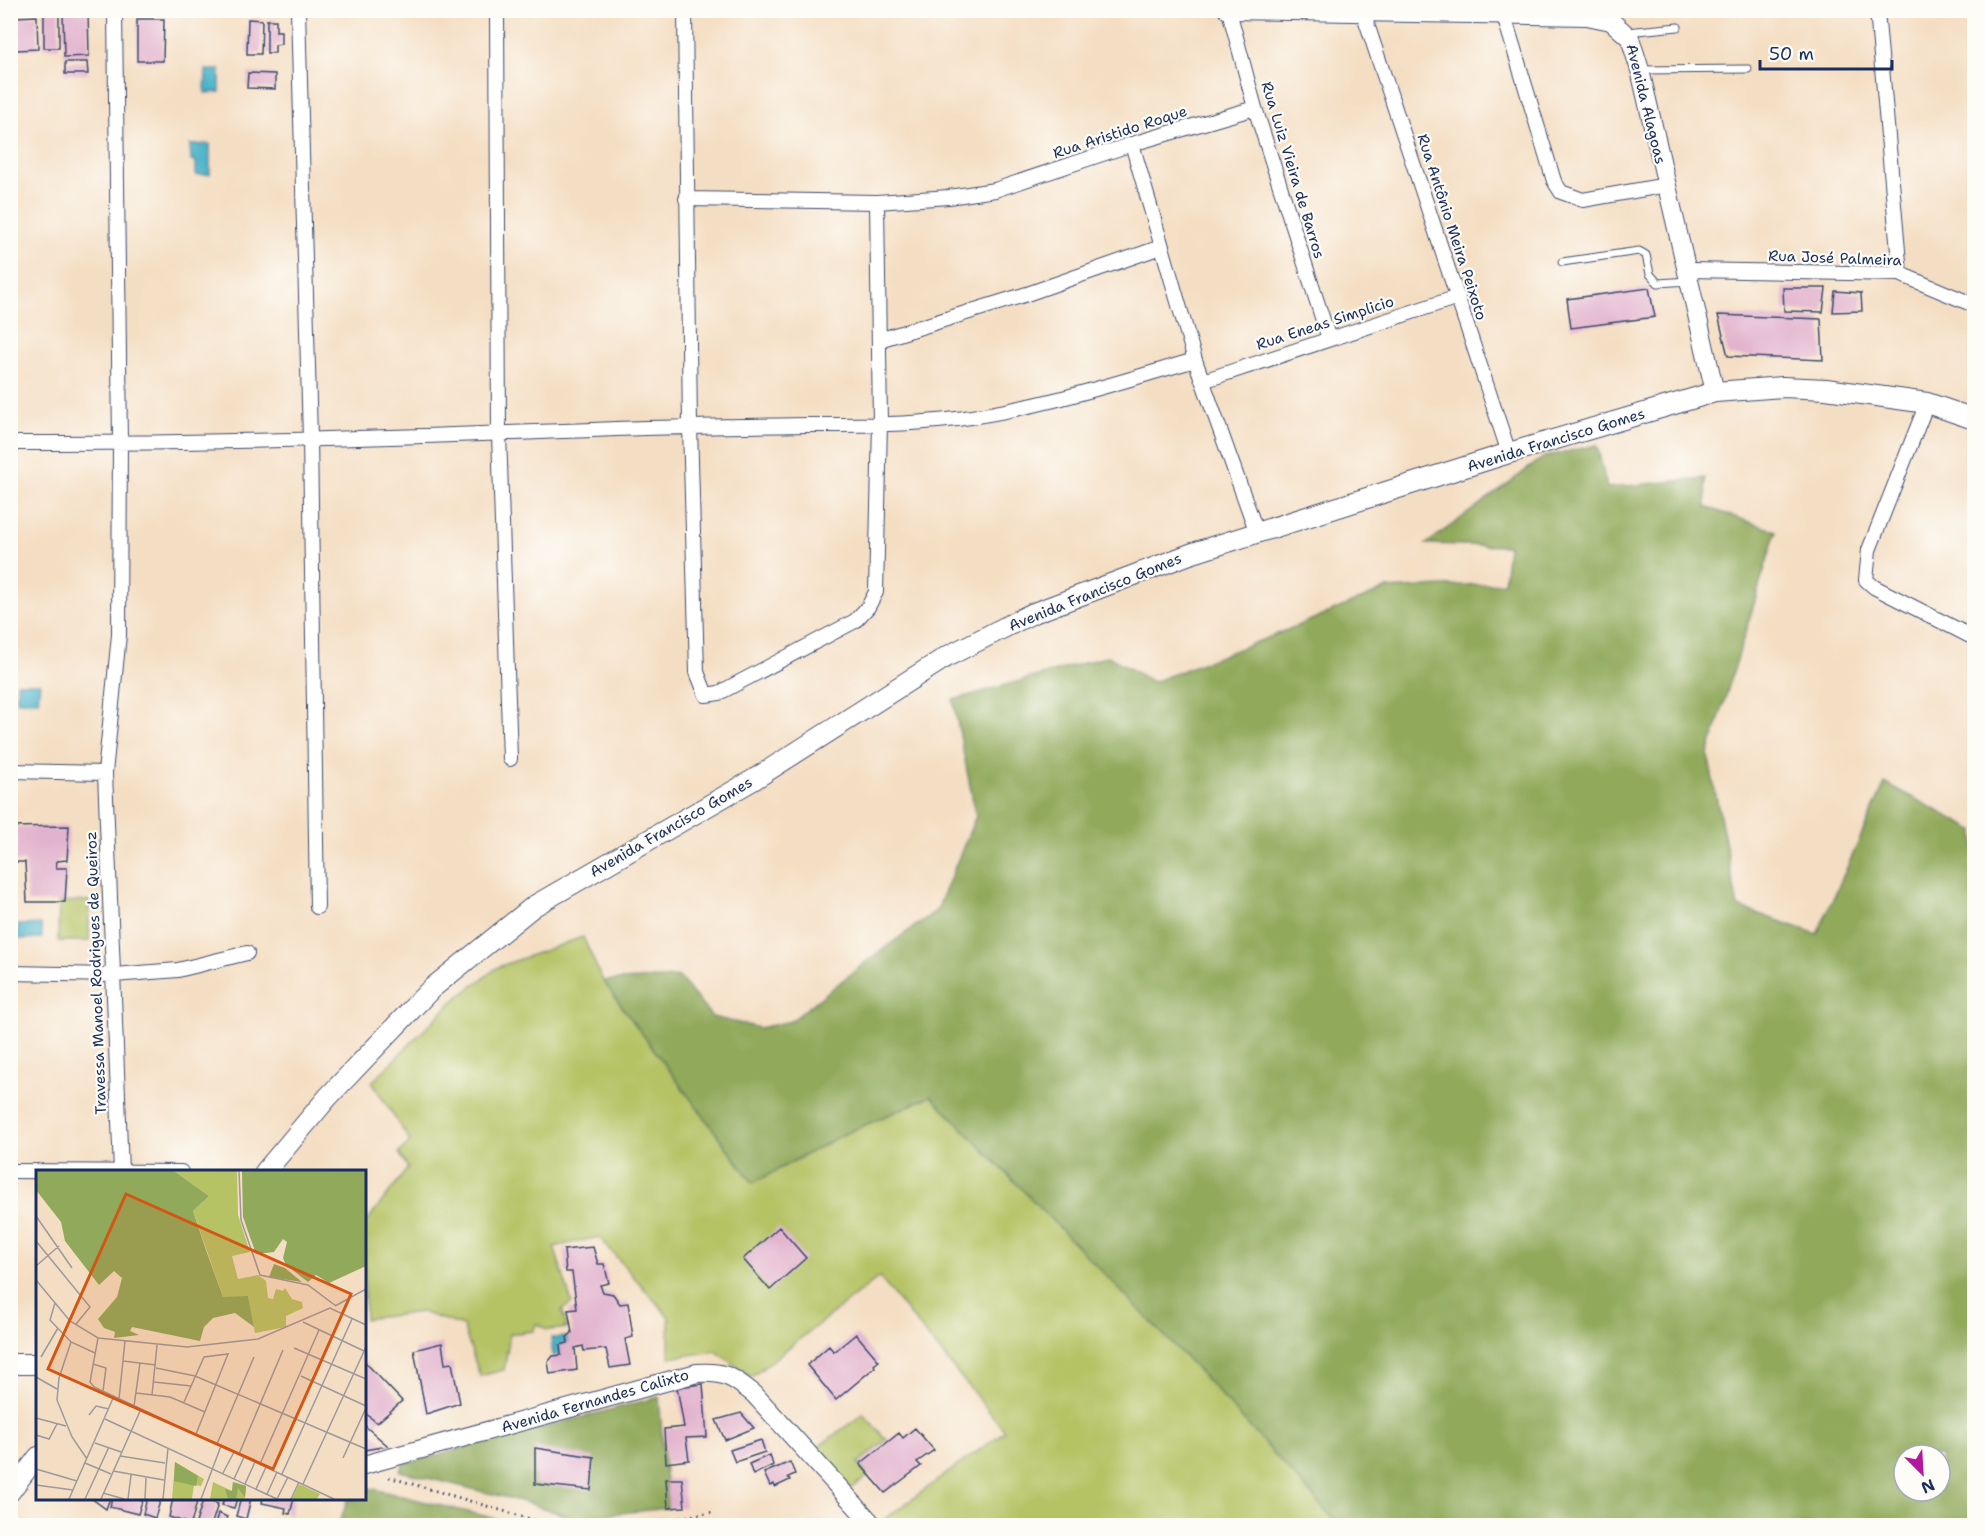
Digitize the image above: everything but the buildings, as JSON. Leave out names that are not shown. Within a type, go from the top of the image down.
[{"type":"main road","name":"Avenida Francisco Gomes","points":[[267,1170],[328,1098],[431,989],[534,906],[753,780],[946,657],[1030,614],[1190,554],[1509,453],[1715,392],[1783,387],[1826,389],[1927,403],[1974,418]]},
{"type":"main road","points":[[10,1364],[36,1364]]},
{"type":"street","name":"Travessa Manoel Rodrigues de Queiroz","points":[[115,10],[120,443],[119,635],[105,773],[121,1170]]},
{"type":"street","points":[[298,10],[310,438],[317,907]]},
{"type":"street","points":[[497,10],[499,434],[510,759]]},
{"type":"street","points":[[685,10],[690,426],[697,672],[706,695],[719,693],[855,621],[868,607],[876,592],[880,424],[877,202]]},
{"type":"street","name":"Avenida Alagoas","points":[[1229,10],[1587,16],[1611,21],[1630,38],[1640,70],[1715,392]]},
{"type":"street","name":"Rua Luiz Vieira de Barros","points":[[1229,10],[1255,108],[1329,339]]},
{"type":"street","points":[[1877,10],[1900,274]]},
{"type":"street","name":"Rua Antônio Meira Peixoto","points":[[1363,12],[1509,453]]},
{"type":"street","points":[[1504,16],[1554,181],[1561,192],[1583,200],[1667,185]]},
{"type":"street","name":"Rua Aristido Roque","points":[[686,199],[877,202],[949,197],[995,190],[1132,144],[1255,108]]},
{"type":"street","points":[[1132,144],[1195,360],[1257,533]]},
{"type":"street","points":[[879,340],[1027,294],[1161,247]]},
{"type":"street","name":"Rua José Palmeira","points":[[1689,276],[1900,274],[1974,304]]},
{"type":"street","name":"Rua Eneas Simplicio","points":[[1203,381],[1458,297]]},
{"type":"street","points":[[10,443],[120,443],[499,434],[690,426],[880,424],[956,419],[1062,400],[1195,360]]},
{"type":"street","points":[[1927,403],[1869,550],[1866,580],[1874,587],[1974,638]]},
{"type":"street","points":[[10,771],[105,773]]},
{"type":"street","points":[[10,973],[114,975],[178,970],[247,953]]},
{"type":"street","points":[[10,1171],[36,1171]]},
{"type":"street","name":"Avenida Fernandes Calixto","points":[[366,1464],[697,1373],[715,1372],[733,1377],[754,1394],[874,1526]]},
{"type":"street","points":[[10,1493],[36,1459]]},
{"type":"lane","points":[[1624,33],[1678,27]]},
{"type":"lane","points":[[1640,70],[1748,69]]},
{"type":"lane","points":[[1562,262],[1639,251],[1646,255],[1650,274],[1658,283],[1689,276]]},
{"type":"path","points":[[387,1477],[554,1526]]},
{"type":"path","points":[[627,1526],[714,1512]]},
{"type":"green space","points":[[1597,445],[1607,488],[1705,478],[1706,507],[1776,531],[1708,755],[1738,907],[1817,934],[1885,783],[1974,830],[1974,1525],[1339,1525],[1197,1369],[931,1096],[842,1135],[753,1183],[603,981],[679,977],[712,1017],[760,1028],[791,1021],[937,910],[976,816],[953,700],[1108,656],[1153,682],[1385,589],[1504,583],[1508,546],[1426,544],[1544,457]]},
{"type":"green space","points":[[89,901],[89,941],[58,941],[59,902]]},
{"type":"green space","points":[[583,937],[603,981],[753,1183],[842,1135],[931,1096],[1197,1369],[1339,1525],[886,1525],[882,1521],[1005,1431],[879,1277],[751,1377],[716,1351],[669,1358],[669,1317],[599,1237],[554,1247],[572,1303],[562,1310],[567,1328],[547,1330],[537,1323],[533,1331],[510,1334],[504,1370],[480,1376],[463,1326],[421,1312],[366,1319],[366,1222],[408,1168],[399,1153],[410,1141],[372,1082],[453,1001],[498,967]]},
{"type":"green space","points":[[659,1397],[668,1508],[572,1518],[528,1503],[400,1471],[403,1464]]},
{"type":"green space","points":[[863,1414],[887,1440],[858,1463],[868,1476],[850,1489],[815,1449]]},
{"type":"green space","points":[[366,1487],[521,1525],[339,1525],[348,1500],[366,1500]]},
{"type":"water","points":[[206,70],[220,70],[220,92],[205,93]]},
{"type":"water","points":[[210,144],[210,174],[196,175],[196,161],[191,161],[190,145]]},
{"type":"water","points":[[17,683],[40,683],[38,701],[17,701]]},
{"type":"water","points":[[41,924],[42,938],[18,939],[18,925]]},
{"type":"water","points":[[567,1337],[568,1343],[560,1345],[561,1355],[553,1356],[551,1338]]}]
